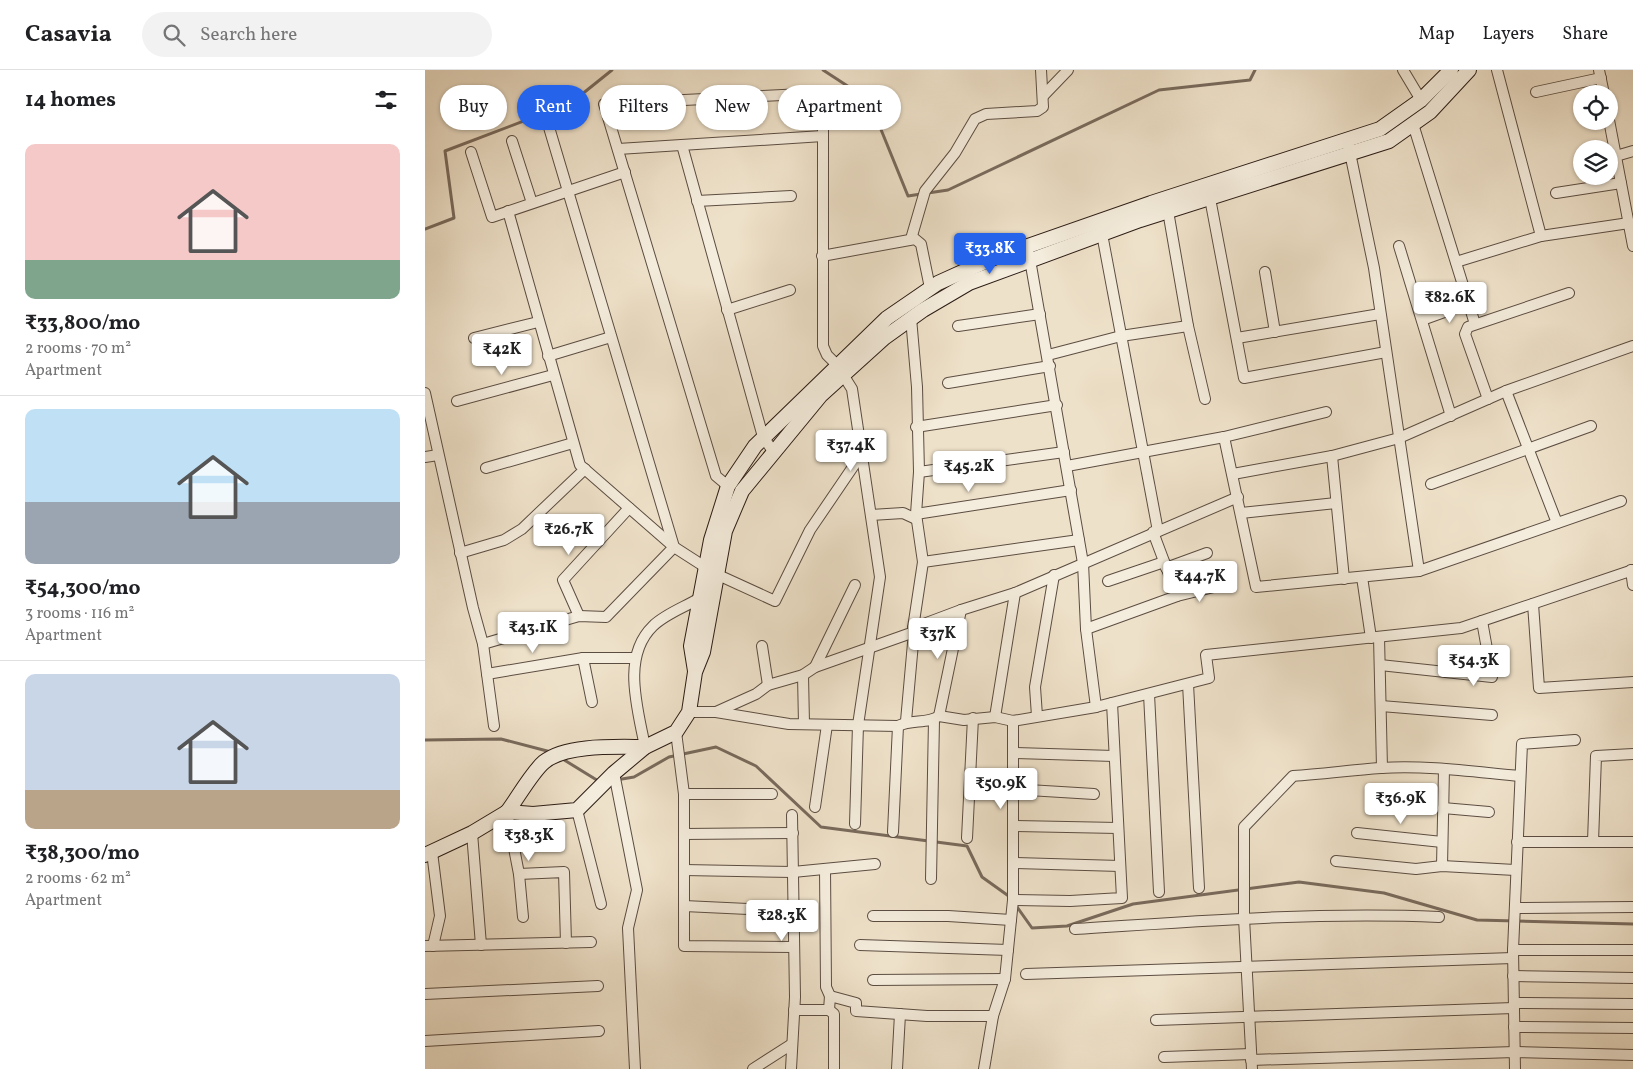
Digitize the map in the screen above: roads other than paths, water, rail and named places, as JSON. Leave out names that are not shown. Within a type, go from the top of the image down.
[{"type":"street","points":[[911,239],[924,193],[955,154],[975,118],[986,114],[1037,111],[1043,107],[1041,70]]},
{"type":"street","points":[[1043,96],[1068,70]]},
{"type":"street","points":[[1403,70],[1421,100]]},
{"type":"street","points":[[1349,147],[1380,129],[1421,100],[1451,70]]},
{"type":"street","points":[[695,672],[691,646],[700,598],[742,492],[773,451],[841,369],[887,318],[931,288],[991,259],[1349,147],[1389,141],[1430,112],[1469,70]]},
{"type":"street","points":[[1497,70],[1541,236]]},
{"type":"street","points":[[1536,92],[1600,74]]},
{"type":"street","points":[[728,486],[716,476],[604,104],[823,93],[823,346],[827,355],[841,369],[852,389],[880,577],[871,648],[858,725],[855,824]]},
{"type":"street","points":[[1413,124],[1475,324]]},
{"type":"street","points":[[550,130],[674,547]]},
{"type":"street","points":[[618,150],[823,136]]},
{"type":"street","points":[[512,141],[531,203]]},
{"type":"street","points":[[682,145],[763,438],[773,451]]},
{"type":"street","points":[[1349,147],[1380,314],[1419,571]]},
{"type":"street","points":[[471,152],[491,216],[625,172]]},
{"type":"street","points":[[1618,156],[1633,152]]},
{"type":"street","points":[[1618,167],[1633,246]]},
{"type":"street","points":[[1556,193],[1621,183]]},
{"type":"street","points":[[507,812],[533,814],[577,810],[614,773],[645,747],[676,732],[689,712],[695,672],[703,652],[711,571],[711,540],[728,486],[755,446],[841,369],[911,318],[969,283],[1169,211],[1209,192]]},
{"type":"street","points":[[1209,192],[1244,378],[1386,352]]},
{"type":"street","points":[[697,201],[791,196]]},
{"type":"street","points":[[508,211],[553,376],[580,465],[674,547],[711,571],[775,601],[810,530],[861,455]]},
{"type":"street","points":[[1169,211],[1188,326],[1205,399]]},
{"type":"street","points":[[1456,262],[1541,236],[1629,223]]},
{"type":"street","points":[[1102,234],[1143,452],[1155,531],[1177,596]]},
{"type":"street","points":[[822,256],[911,239],[921,244],[931,288]]},
{"type":"street","points":[[1028,246],[1083,563],[1086,629],[1096,707]]},
{"type":"street","points":[[1399,246],[1451,416]]},
{"type":"street","points":[[1265,272],[1275,332]]},
{"type":"street","points":[[727,310],[789,290]]},
{"type":"street","points":[[1488,399],[1465,334],[1468,327],[1569,293]]},
{"type":"street","points":[[1422,320],[1469,303]]},
{"type":"street","points":[[958,326],[1040,314]]},
{"type":"street","points":[[1237,338],[1380,314]]},
{"type":"street","points":[[871,515],[903,513],[916,520],[919,472],[917,387],[911,318]]},
{"type":"street","points":[[474,338],[538,322]]},
{"type":"street","points":[[948,383],[1049,360],[1121,336],[1188,326]]},
{"type":"street","points":[[548,356],[611,337]]},
{"type":"street","points":[[1233,474],[1332,456],[1399,438],[1506,391],[1633,346]]},
{"type":"street","points":[[457,401],[553,376]]},
{"type":"street","points":[[1506,391],[1557,523]]},
{"type":"street","points":[[425,393],[460,553],[483,644],[495,726]]},
{"type":"street","points":[[917,427],[1057,406]]},
{"type":"street","points":[[1067,466],[1225,437],[1326,412]]},
{"type":"street","points":[[1431,484],[1591,426]]},
{"type":"street","points":[[1225,437],[1256,587],[1344,580],[1419,571],[1621,501]]},
{"type":"street","points":[[486,468],[573,443]]},
{"type":"street","points":[[919,472],[1065,452]]},
{"type":"street","points":[[425,457],[438,455]]},
{"type":"street","points":[[1332,456],[1344,580]]},
{"type":"street","points":[[460,553],[504,540],[522,529],[585,470]]},
{"type":"street","points":[[916,514],[1071,490]]},
{"type":"street","points":[[716,712],[756,694],[768,685],[803,675],[815,667],[871,648],[961,610],[1015,593],[1054,574],[1238,497]]},
{"type":"street","points":[[1241,513],[1337,503]]},
{"type":"street","points":[[579,616],[563,580],[629,508]]},
{"type":"street","points":[[893,832],[902,724],[923,562],[916,514]]},
{"type":"street","points":[[923,562],[1079,540]]},
{"type":"street","points":[[483,644],[579,616],[606,617],[674,547]]},
{"type":"street","points":[[1108,581],[1207,553]]},
{"type":"street","points":[[689,712],[716,712],[789,724],[902,724],[937,718],[964,720],[995,716],[1013,721],[1096,707],[1209,678],[1206,654],[1461,628],[1632,570],[1633,585]]},
{"type":"street","points":[[1037,716],[1035,687],[1054,574]]},
{"type":"street","points":[[1362,577],[1380,665],[1382,768]]},
{"type":"street","points":[[815,667],[855,585]]},
{"type":"street","points":[[1086,629],[1177,596],[1218,586]]},
{"type":"street","points":[[995,716],[1015,593]]},
{"type":"street","points":[[645,747],[635,687],[635,658],[641,640],[654,624],[700,598]]},
{"type":"street","points":[[1533,604],[1539,688],[1633,682]]},
{"type":"street","points":[[931,880],[937,718],[961,610]]},
{"type":"street","points":[[1380,665],[1492,677],[1482,621]]},
{"type":"street","points":[[762,646],[768,685]]},
{"type":"street","points":[[487,674],[583,658],[635,658]]},
{"type":"street","points":[[583,658],[592,702]]},
{"type":"street","points":[[803,675],[805,724]]},
{"type":"street","points":[[1188,684],[1199,888]]},
{"type":"street","points":[[1149,694],[1159,892]]},
{"type":"street","points":[[1013,903],[1122,898],[1112,703]]},
{"type":"street","points":[[1381,706],[1492,715]]},
{"type":"street","points":[[967,838],[973,718]]},
{"type":"street","points":[[984,1069],[993,1016],[1005,979],[1013,903],[1013,721]]},
{"type":"street","points":[[815,808],[827,725]]},
{"type":"street","points":[[676,732],[683,794],[685,946],[794,947]]},
{"type":"street","points":[[1515,1069],[1513,954],[1515,870],[1522,744],[1575,740]]},
{"type":"street","points":[[591,942],[429,946],[440,916],[428,853],[472,833],[507,812],[544,762],[566,752],[606,746],[645,747]]},
{"type":"street","points":[[1013,753],[1114,756]]},
{"type":"street","points":[[1593,842],[1596,756],[1633,754]]},
{"type":"street","points":[[1252,1061],[1243,918],[1244,827],[1293,776],[1349,773],[1382,768],[1444,769],[1520,776]]},
{"type":"street","points":[[1442,866],[1444,769]]},
{"type":"street","points":[[614,773],[637,890],[632,902],[628,928],[635,1069]]},
{"type":"street","points":[[1013,788],[1094,794]]},
{"type":"street","points":[[683,794],[772,794]]},
{"type":"street","points":[[1443,808],[1489,812]]},
{"type":"street","points":[[577,810],[601,904]]},
{"type":"street","points":[[507,812],[519,874],[523,917]]},
{"type":"street","points":[[791,1069],[794,1010],[793,815]]},
{"type":"street","points":[[1013,826],[1118,828]]},
{"type":"street","points":[[472,833],[481,945]]},
{"type":"street","points":[[684,834],[793,833]]},
{"type":"street","points":[[1357,833],[1443,842]]},
{"type":"street","points":[[1517,842],[1633,842]]},
{"type":"street","points":[[1336,861],[1416,869],[1442,866],[1515,870]]},
{"type":"street","points":[[1014,862],[1120,866]]},
{"type":"street","points":[[684,870],[793,872],[875,864]]},
{"type":"street","points":[[825,869],[826,987],[830,996],[829,1010]]},
{"type":"street","points":[[519,874],[564,872],[567,943]]},
{"type":"street","points":[[684,906],[794,911]]},
{"type":"street","points":[[1514,915],[1633,907]]},
{"type":"street","points":[[1075,929],[1243,918],[1385,914],[1439,917]]},
{"type":"street","points":[[873,916],[948,916],[1011,920]]},
{"type":"street","points":[[860,945],[1008,950]]},
{"type":"street","points":[[1026,974],[1247,967],[1633,950]]},
{"type":"street","points":[[1513,976],[1633,978]]},
{"type":"street","points":[[873,980],[1005,979]]},
{"type":"street","points":[[425,994],[598,986]]},
{"type":"street","points":[[830,996],[856,1004],[857,1011],[993,1016]]},
{"type":"street","points":[[1156,1020],[1514,1006],[1633,1004]]},
{"type":"street","points":[[794,1010],[829,1010],[834,1014],[834,1069]]},
{"type":"street","points":[[897,1069],[900,1014]]},
{"type":"street","points":[[1514,1027],[1633,1028]]},
{"type":"street","points":[[425,1041],[599,1031]]},
{"type":"street","points":[[753,1069],[792,1044]]},
{"type":"street","points":[[1164,1057],[1252,1061],[1515,1052],[1633,1056]]},
{"type":"waterway","points":[[425,229],[454,218],[445,151],[571,103],[612,70]]},
{"type":"waterway","points":[[823,70],[869,100],[908,196],[921,194]]},
{"type":"waterway","points":[[928,193],[948,190],[1159,90],[1250,80],[1255,70]]},
{"type":"waterway","points":[[425,740],[501,739],[551,752]]},
{"type":"waterway","points":[[616,780],[634,777],[669,757],[716,747],[756,766],[821,827],[967,846],[982,877],[1010,897]]},
{"type":"waterway","points":[[561,758],[600,782]]},
{"type":"waterway","points":[[1015,904],[1032,928],[1067,926],[1133,904],[1299,882],[1384,893],[1477,920],[1633,924]]}]
